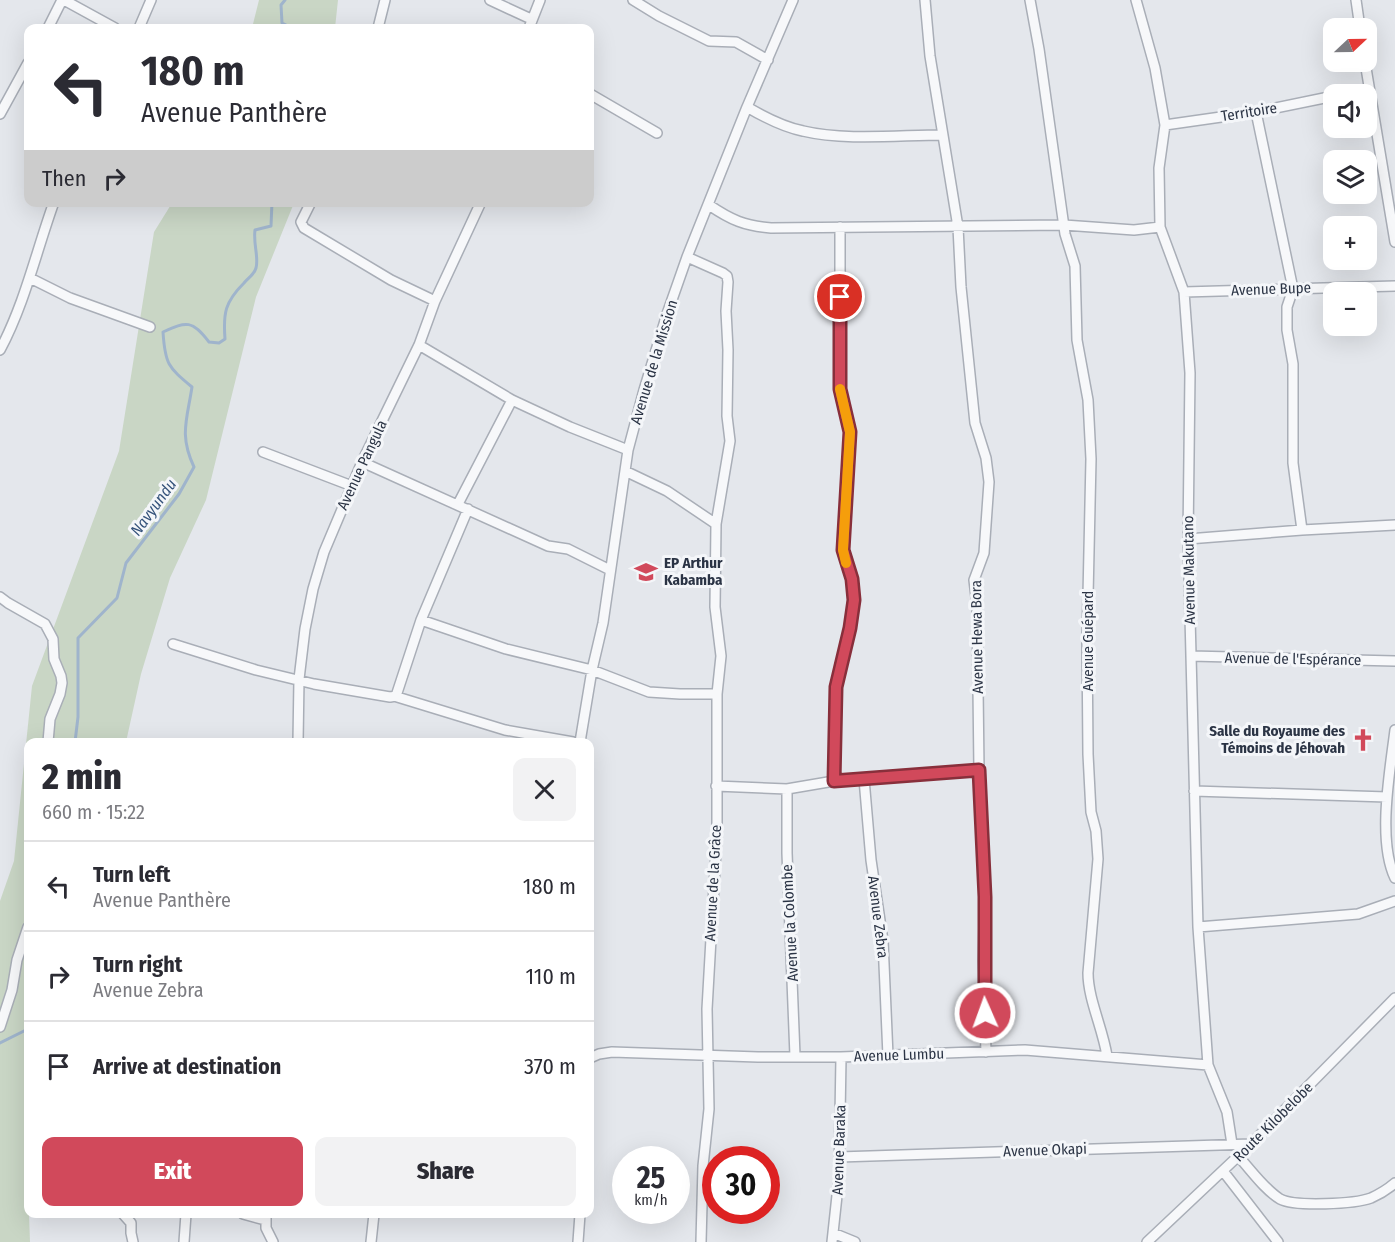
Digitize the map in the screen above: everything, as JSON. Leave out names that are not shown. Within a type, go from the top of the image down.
[{"type":"street","points":[[50,24],[63,0],[108,24]]},
{"type":"street","points":[[141,24],[151,0]]},
{"type":"street","points":[[379,24],[385,0]]},
{"type":"street","points":[[490,0],[530,24],[540,0]]},
{"type":"street","points":[[633,0],[709,41],[736,42],[768,60]]},
{"type":"street","name":"Avenue de la Mission","points":[[581,738],[592,670],[603,623],[628,450],[667,314],[687,257],[747,107],[793,0]]},
{"type":"street","name":"Avenue Hewa Bora","points":[[926,0],[930,56],[957,227],[975,423],[986,458],[990,489],[985,519],[984,553],[974,580],[977,605],[979,770],[985,897],[983,961],[986,1052]]},
{"type":"street","name":"Avenue Guépard","points":[[1030,0],[1064,225],[1075,266],[1077,340],[1088,400],[1091,459],[1087,642],[1088,754],[1091,812],[1097,838],[1098,859],[1088,981],[1103,1032],[1107,1056]]},
{"type":"street","name":"Avenue Makutano","points":[[1136,0],[1155,68],[1165,124],[1159,168],[1160,227],[1184,292],[1190,373],[1188,539],[1198,927],[1208,1065],[1227,1112],[1232,1144]]},
{"type":"street","points":[[1356,0],[1359,18]]},
{"type":"street","points":[[0,114],[24,70]]},
{"type":"street","points":[[594,96],[657,133]]},
{"type":"street","name":"Territoire","points":[[1165,124],[1256,112],[1323,98]]},
{"type":"street","points":[[747,107],[766,118],[803,132],[867,136],[943,135]]},
{"type":"street","points":[[1256,112],[1293,288],[1287,307],[1287,330],[1293,364],[1293,463],[1302,530]]},
{"type":"street","points":[[1377,138],[1395,243]]},
{"type":"street","points":[[709,205],[726,216],[752,227],[783,229],[1064,225],[1134,230],[1160,227]]},
{"type":"street","points":[[0,350],[30,278],[52,207]]},
{"type":"street","points":[[308,207],[301,222],[304,228],[391,280],[435,301]]},
{"type":"street","name":"Avenue Pangula","points":[[298,738],[299,679],[313,589],[324,552],[362,462],[419,345],[435,301],[479,207]]},
{"type":"street","points":[[834,781],[836,687],[854,600],[852,579],[843,550],[850,432],[840,389],[840,227]]},
{"type":"street","name":"Avenue de la Grâce","points":[[687,257],[723,273],[728,282],[727,416],[730,441],[716,524],[715,607],[721,656],[717,694],[717,832],[706,1010],[709,1109],[703,1166],[701,1242]]},
{"type":"street","points":[[30,278],[70,298],[150,327]]},
{"type":"street","name":"Avenue Bupe","points":[[1184,292],[1395,286]]},
{"type":"street","points":[[419,345],[512,400],[570,427],[628,450]]},
{"type":"street","points":[[458,504],[512,400]]},
{"type":"street","points":[[263,452],[352,486]]},
{"type":"street","points":[[362,462],[548,546],[568,549],[610,570]]},
{"type":"street","points":[[625,471],[667,491],[716,524]]},
{"type":"street","points":[[394,696],[397,694],[421,620],[468,509]]},
{"type":"street","points":[[1188,539],[1395,525]]},
{"type":"street","points":[[0,597],[45,624],[54,639],[54,659],[62,683],[50,718],[48,738]]},
{"type":"street","points":[[421,620],[506,649],[592,670],[650,692],[717,694]]},
{"type":"street","points":[[173,644],[256,670],[314,684],[394,696],[505,730],[550,738]]},
{"type":"street","name":"Avenue de l'Espérance","points":[[1191,656],[1395,661]]},
{"type":"street","points":[[1395,730],[1386,827],[1390,862],[1395,878]]},
{"type":"street","points":[[716,786],[787,789],[834,781],[979,770]]},
{"type":"street","name":"Avenue Zebra","points":[[864,779],[871,860],[883,941],[888,1056]]},
{"type":"street","name":"Avenue la Colombe","points":[[787,789],[787,853],[795,1056]]},
{"type":"street","points":[[1194,791],[1387,797]]},
{"type":"street","points":[[1386,827],[1395,821]]},
{"type":"street","points":[[1198,927],[1358,914],[1395,901]]},
{"type":"street","points":[[0,1026],[12,990],[24,940]]},
{"type":"street","name":"Route Kilobelobe","points":[[1147,1242],[1159,1238],[1395,998]]},
{"type":"street","name":"Avenue Lumbu","points":[[594,1056],[612,1052],[841,1057],[1025,1050],[1208,1065]]},
{"type":"street","name":"Avenue Baraka","points":[[832,1238],[837,1203],[841,1057]]},
{"type":"street","name":"Avenue Okapi","points":[[839,1157],[1251,1144]]},
{"type":"street","points":[[1238,1156],[1275,1195],[1290,1203],[1329,1204],[1361,1201],[1395,1183]]},
{"type":"street","points":[[1223,1172],[1278,1242]]},
{"type":"street","points":[[127,1218],[131,1222],[133,1242]]},
{"type":"street","points":[[184,1242],[186,1218]]},
{"type":"street","points":[[265,1218],[273,1242]]},
{"type":"street","points":[[371,1242],[374,1218]]},
{"type":"street","points":[[578,1242],[580,1218]]},
{"type":"street","points":[[832,1238],[855,1242]]},
{"type":"green space","points":[[259,0],[338,0],[335,24],[253,24]]},
{"type":"green space","points":[[170,207],[292,207],[256,297],[206,500],[170,578],[141,674],[127,738],[27,738],[32,686],[119,451],[154,232]]},
{"type":"green space","points":[[24,764],[24,1218],[29,1218],[30,1242],[0,1242],[0,901],[14,861]]},
{"type":"waterway","name":"Navyundu","points":[[284,24],[282,23],[281,5],[285,0]]},
{"type":"waterway","name":"Navyundu","points":[[75,738],[78,717],[78,638],[117,598],[126,563],[179,494],[194,467],[185,436],[192,387],[169,364],[163,332],[178,326],[189,325],[198,330],[209,342],[219,343],[225,339],[224,322],[229,302],[255,270],[257,264],[255,230],[271,226],[272,207]]},
{"type":"waterway","name":"Navyundu","points":[[0,1043],[24,1031]]},
{"type":"slow traffic","points":[[840,389],[850,432],[843,550],[846,563]]},
{"type":"place","name":"EP Arthur Kabamba","points":[[646,572]]},
{"type":"place","name":"Salle du Royaume des Témoins de Jéhovah","points":[[1363,740]]},
{"type":"route","points":[[840,297],[840,389],[850,432],[843,550],[854,588],[854,610],[836,687],[834,781],[979,770],[985,897],[983,961],[985,1013]]}]
